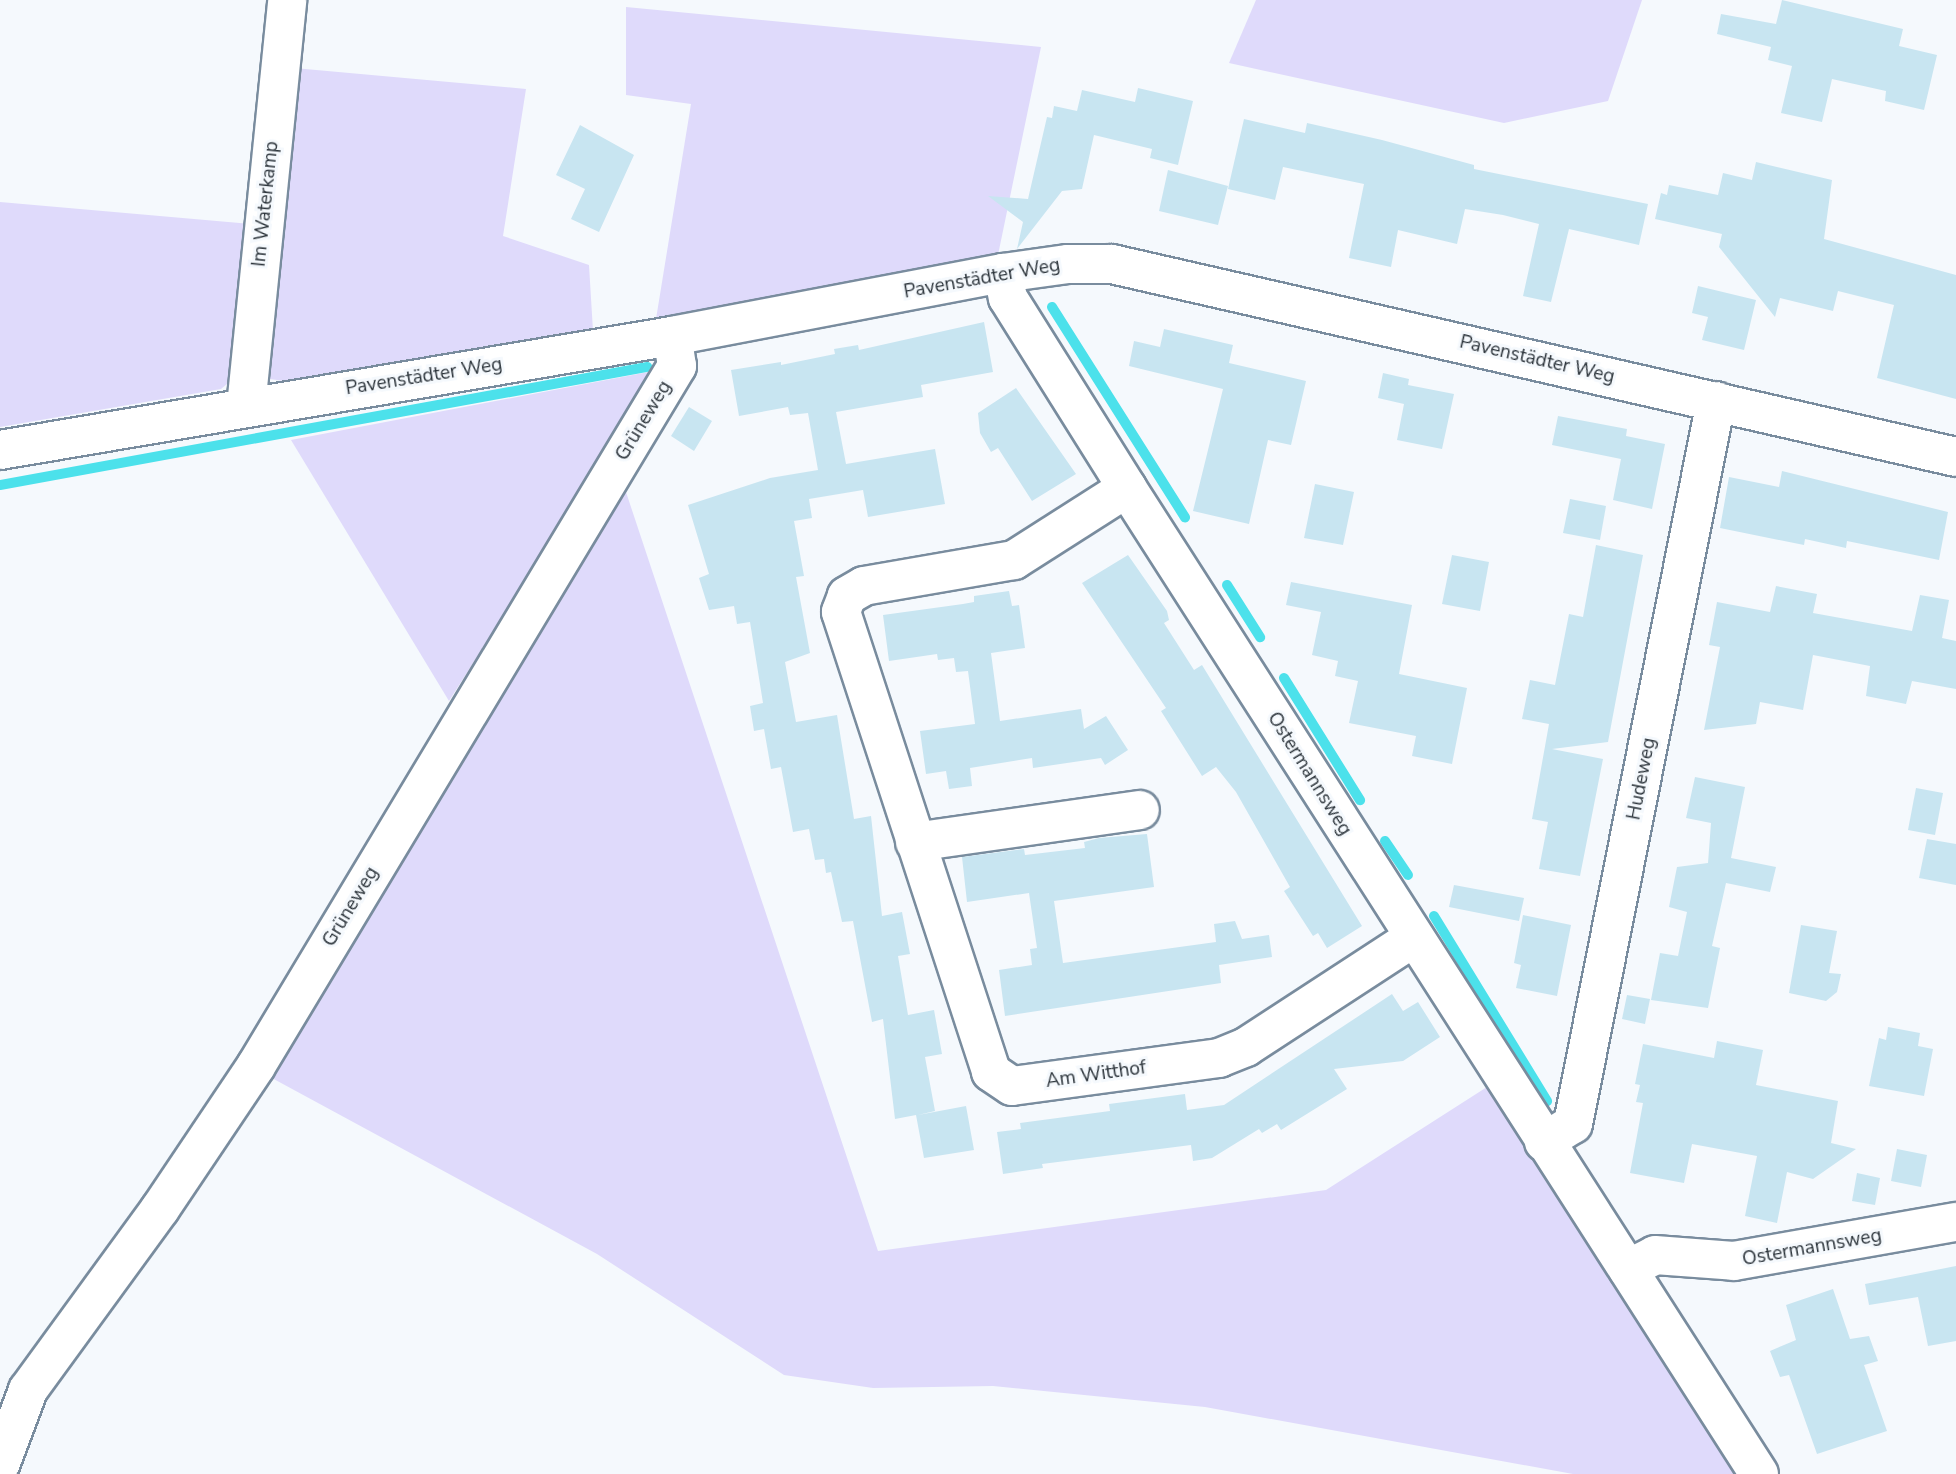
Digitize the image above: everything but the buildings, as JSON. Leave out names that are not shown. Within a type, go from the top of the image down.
[{"type":"street","name":"Im Waterkamp","points":[[246,407],[287,0]]},
{"type":"street","name":"Pavenstädter Weg","points":[[0,450],[672,337],[1003,274],[1068,264],[1112,264],[1956,457]]},
{"type":"street","name":"Ostermannsweg","points":[[1003,274],[1008,298],[1127,488],[1759,1474]]},
{"type":"street","name":"Grüneweg","points":[[0,1465],[28,1390],[160,1209],[256,1066],[677,366],[672,337]]},
{"type":"street","name":"Hudeweg","points":[[1544,1142],[1573,1124],[1716,401]]},
{"type":"street","name":"Am Witthof","points":[[1127,488],[1014,561],[864,586],[847,596],[841,612],[991,1072],[1012,1087],[1219,1058],[1246,1047],[1413,938]]},
{"type":"street","points":[[915,842],[1140,810]]},
{"type":"street","name":"Ostermannsweg","points":[[1628,1269],[1656,1255],[1734,1261],[1956,1222]]},
{"type":"shaded area","points":[[1256,0],[1642,0],[1608,101],[1504,123],[1229,63]]},
{"type":"shaded area","points":[[626,7],[1041,47],[998,255],[656,319],[691,104],[626,95]]},
{"type":"shaded area","points":[[294,68],[526,89],[503,236],[589,265],[593,331],[284,381],[270,379],[266,373]]},
{"type":"shaded area","points":[[0,202],[251,224],[236,361],[227,384],[221,389],[0,427]]},
{"type":"shaded area","points":[[659,370],[449,701],[291,440]]},
{"type":"shaded area","points":[[626,492],[878,1251],[1326,1190],[1487,1087],[1738,1474],[1573,1474],[1205,1407],[993,1386],[873,1388],[784,1375],[597,1254],[270,1077]]},
{"type":"waterway","points":[[1052,307],[1185,517]]},
{"type":"waterway","points":[[0,485],[647,367]]},
{"type":"waterway","points":[[1227,585],[1260,637]]},
{"type":"waterway","points":[[1284,678],[1360,800]]},
{"type":"waterway","points":[[1385,841],[1408,875]]},
{"type":"waterway","points":[[1434,916],[1547,1101]]}]
